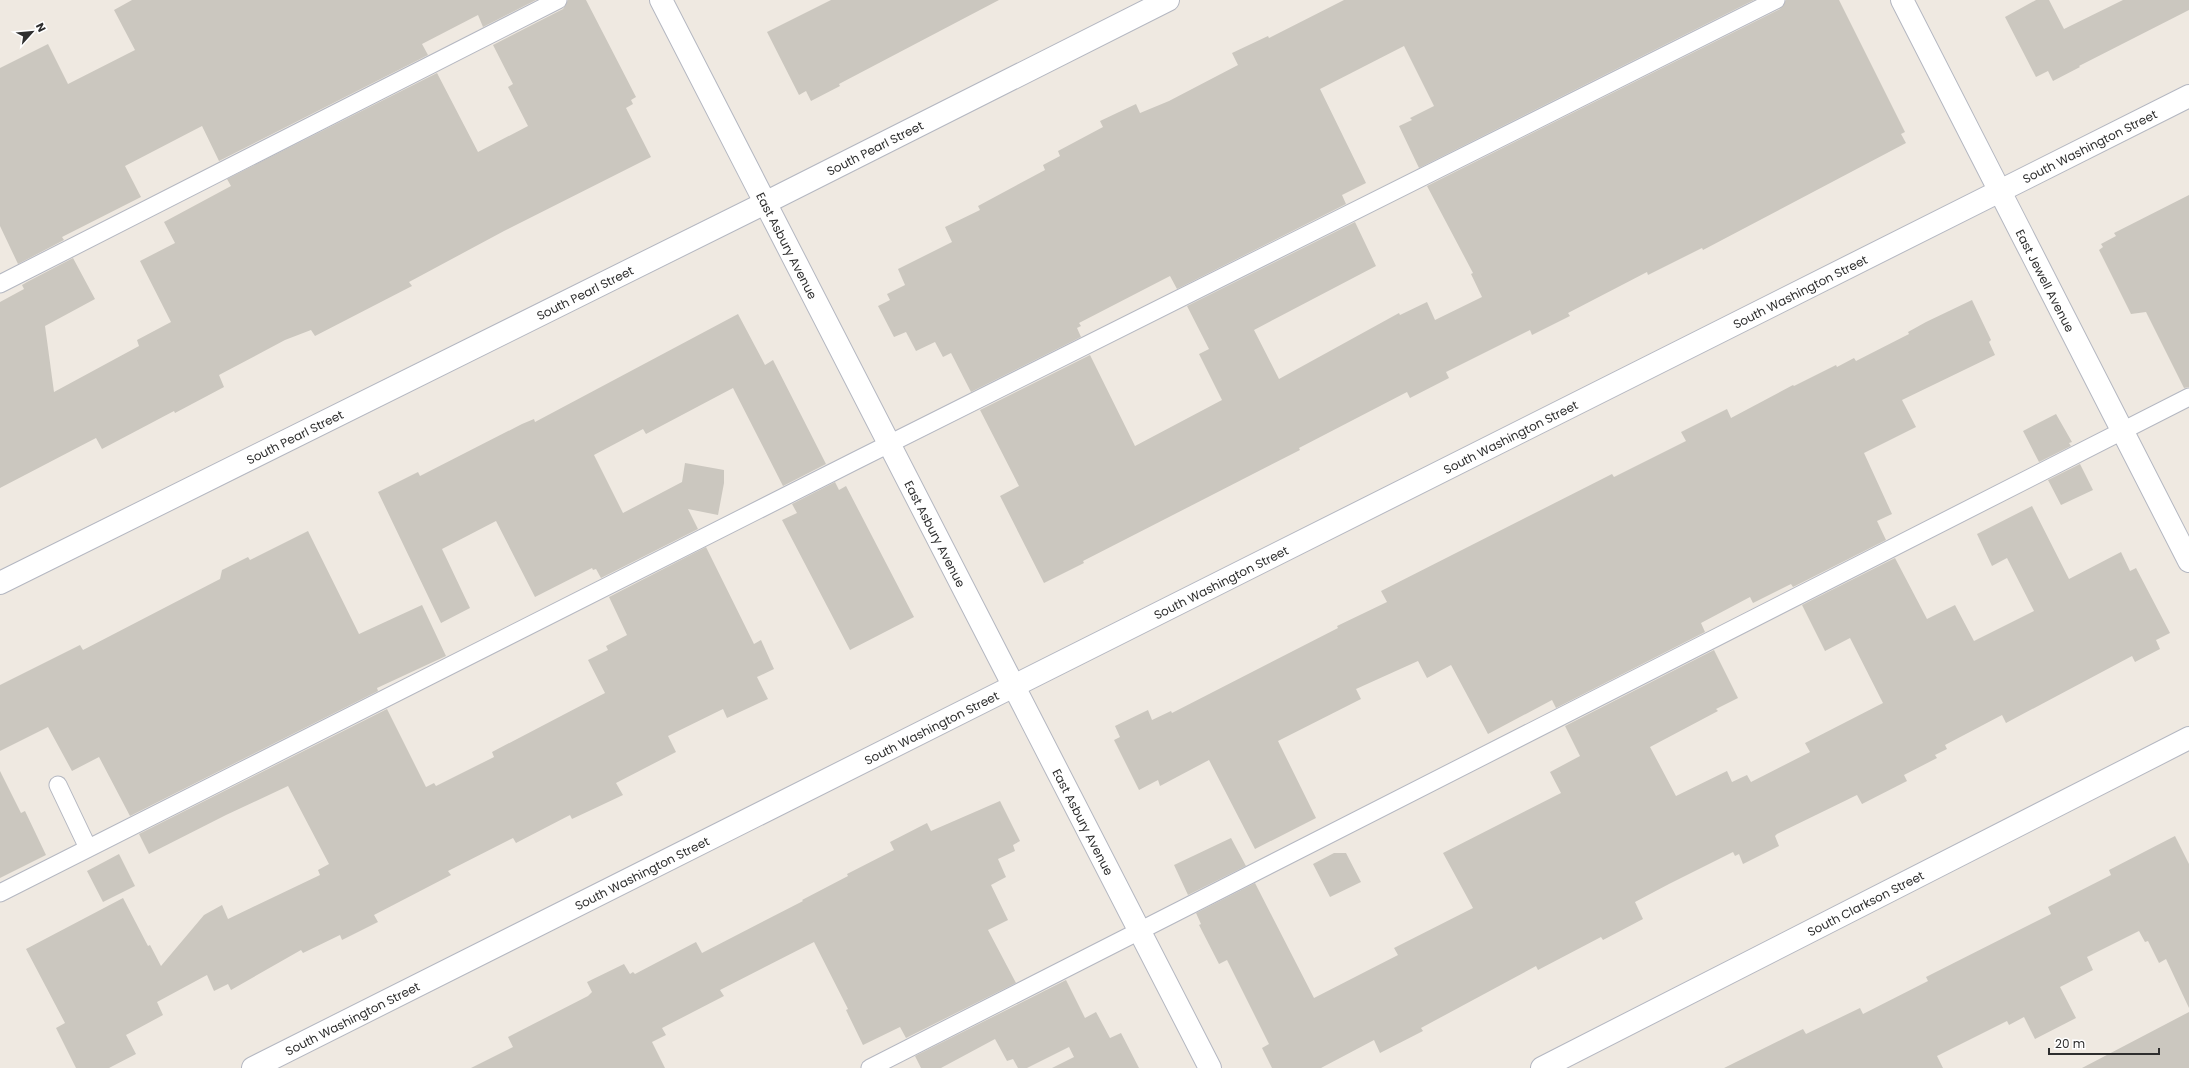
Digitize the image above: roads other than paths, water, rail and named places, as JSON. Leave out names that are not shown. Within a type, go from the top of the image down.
[{"type":"street","name":"East Asbury Avenue","points":[[661,0],[1210,1068]]},
{"type":"street","name":"South Pearl Street","points":[[0,583],[765,203],[1168,0]]},
{"type":"street","name":"East Jewell Avenue","points":[[1902,0],[2189,561]]},
{"type":"street","name":"South Washington Street","points":[[253,1068],[2189,96]]},
{"type":"street","name":"South Clarkson Street","points":[[1542,1068],[2189,738]]},
{"type":"lane","points":[[0,284],[558,0]]},
{"type":"lane","points":[[0,893],[1776,0]]},
{"type":"lane","points":[[870,1068],[2189,398]]},
{"type":"lane","points":[[58,785],[88,848]]}]
